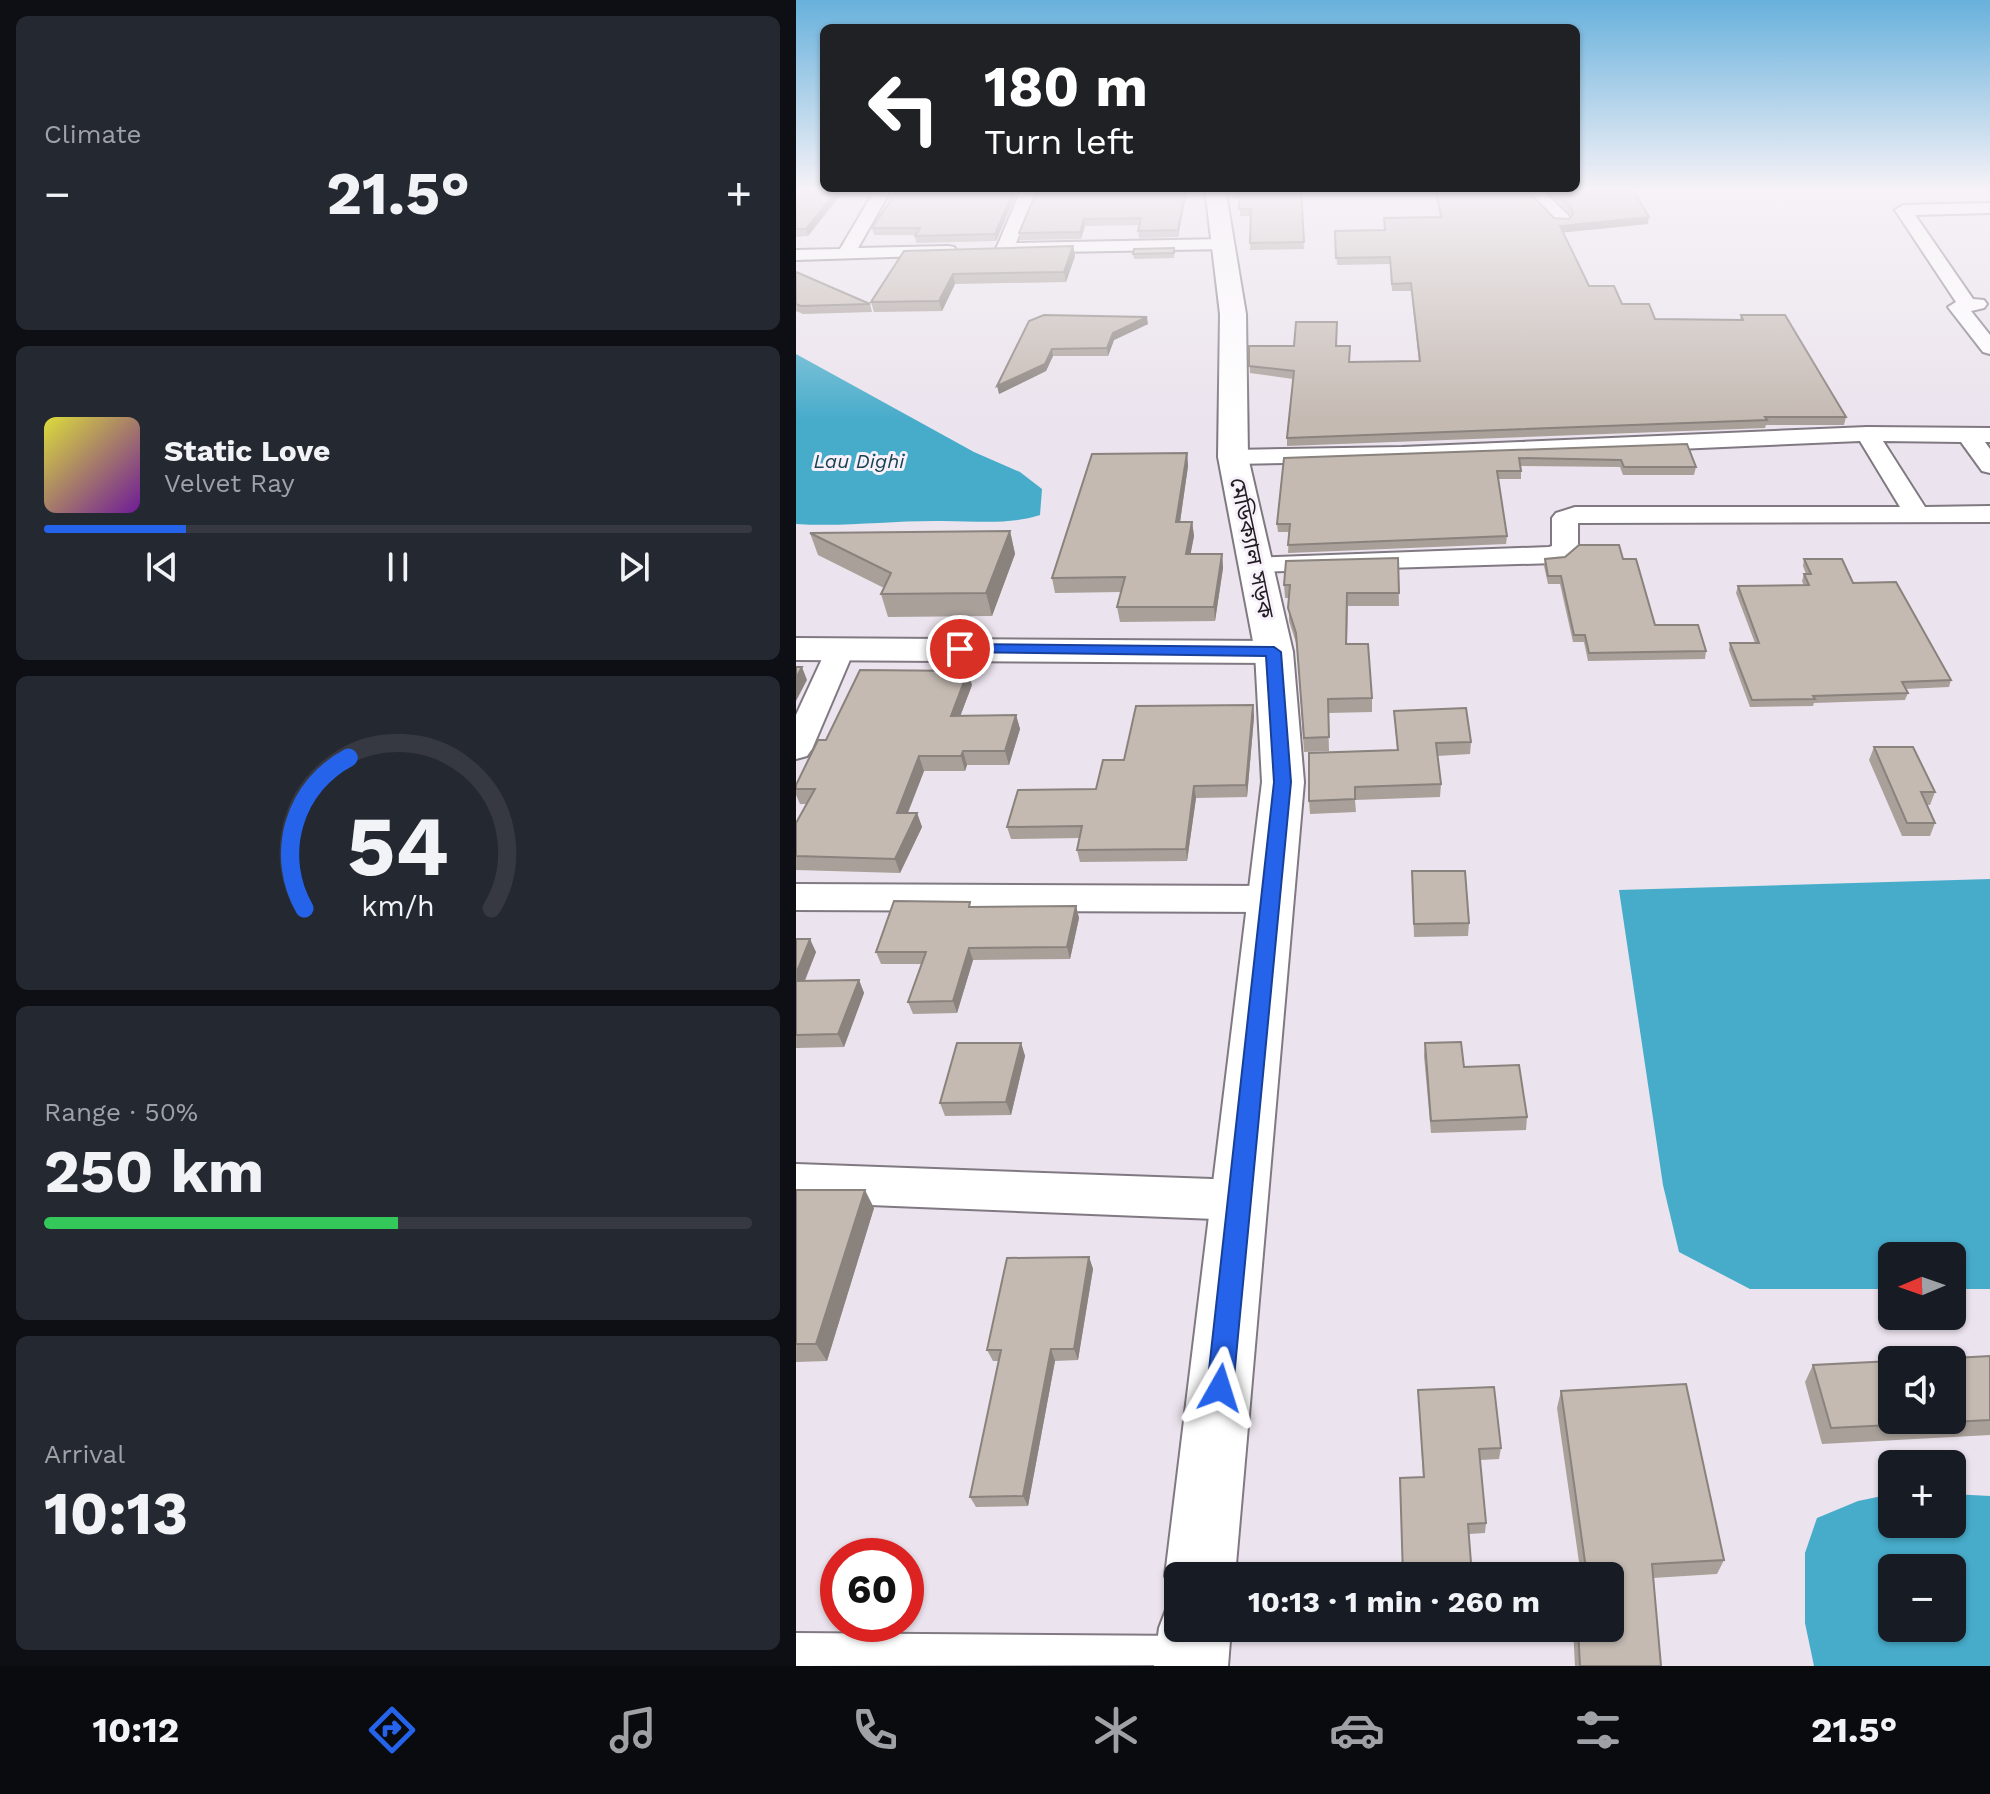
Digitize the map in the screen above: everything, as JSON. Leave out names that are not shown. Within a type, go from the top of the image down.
[{"type":"main road","name":"মেডিক্যাল সড়ক","points":[[1201,1562],[1283,782],[1274,652],[1233,457],[1233,314],[1227,265]]},
{"type":"main road","points":[[796,649],[1274,652]]},
{"type":"street","points":[[1940,265],[1967,304]]},
{"type":"street","points":[[1990,304],[1958,307],[1990,348]]},
{"type":"street","points":[[1233,457],[1402,454],[1867,434],[1979,435],[1990,466]]},
{"type":"street","points":[[1867,434],[1918,515]]},
{"type":"street","points":[[1255,564],[1555,555],[1565,549],[1565,518],[1575,515],[1990,514]]},
{"type":"street","points":[[796,749],[841,648]]},
{"type":"street","points":[[796,897],[1270,899]]},
{"type":"street","points":[[796,1183],[1240,1200]]},
{"type":"street","points":[[796,1661],[1192,1653]]},
{"type":"water","name":"Lau Dighi","points":[[796,354],[974,452],[1020,472],[1042,489],[1040,515],[1001,521],[796,524]]},
{"type":"water","points":[[1990,879],[1990,1289],[1966,1289],[1966,1242],[1878,1242],[1878,1289],[1750,1289],[1679,1252],[1663,1185],[1619,890]]},
{"type":"water","points":[[1966,1495],[1990,1496],[1990,1666],[1814,1666],[1805,1623],[1805,1553],[1817,1518],[1858,1501],[1878,1497],[1878,1538],[1966,1538]]},
{"type":"building","points":[[895,265],[1067,265],[1064,272],[953,274],[939,301],[871,302]]},
{"type":"building","points":[[1391,265],[1579,265],[1589,286],[1614,286],[1622,304],[1649,304],[1655,319],[1743,320],[1741,315],[1785,315],[1846,417],[1765,417],[1767,420],[1287,438],[1294,371],[1249,366],[1249,346],[1294,346],[1296,322],[1337,322],[1336,346],[1350,346],[1349,362],[1420,361],[1411,283],[1392,284]]},
{"type":"building","points":[[796,272],[870,304],[796,304]]},
{"type":"building","points":[[1044,315],[1147,317],[1113,333],[1107,348],[1052,349],[1045,364],[997,386],[1029,321]]},
{"type":"building","points":[[1687,444],[1696,467],[1624,467],[1621,460],[1519,458],[1521,471],[1497,471],[1507,536],[1288,545],[1290,524],[1277,524],[1284,458]]},
{"type":"building","points":[[1187,453],[1176,522],[1192,522],[1186,554],[1222,554],[1214,607],[1117,607],[1125,577],[1052,578],[1092,454]]},
{"type":"building","points":[[1010,531],[986,593],[881,594],[891,573],[810,533]]},
{"type":"building","points":[[1579,545],[1619,545],[1623,559],[1636,559],[1655,625],[1698,625],[1706,651],[1589,653],[1585,635],[1574,635],[1561,576],[1548,576],[1545,559],[1565,557]]},
{"type":"building","points":[[1398,558],[1399,593],[1347,593],[1346,644],[1368,644],[1372,698],[1328,699],[1329,737],[1304,738],[1296,633],[1288,608],[1290,585],[1284,585],[1286,561]]},
{"type":"building","points":[[1804,559],[1842,559],[1853,583],[1896,582],[1951,680],[1902,682],[1908,693],[1752,700],[1730,643],[1759,643],[1738,586],[1809,585],[1804,574],[1811,574]]},
{"type":"building","points":[[860,670],[968,671],[951,716],[1016,715],[1005,751],[963,751],[961,756],[919,756],[897,813],[917,813],[895,859],[796,856],[796,823],[815,789],[796,789],[796,785],[818,740],[826,740]]},
{"type":"building","points":[[1253,705],[1246,785],[1194,786],[1186,849],[1077,850],[1082,826],[1007,827],[1018,790],[1096,789],[1103,760],[1124,760],[1136,706]]},
{"type":"building","points":[[1466,708],[1471,742],[1436,743],[1441,784],[1355,787],[1355,799],[1309,801],[1309,753],[1398,750],[1394,711]]},
{"type":"building","points":[[1874,747],[1913,747],[1935,792],[1921,792],[1935,823],[1907,823]]},
{"type":"building","points":[[1412,871],[1465,871],[1469,923],[1414,924]]},
{"type":"building","points":[[894,901],[970,902],[969,907],[1076,906],[1067,947],[969,948],[953,1001],[908,1002],[926,952],[876,952]]},
{"type":"building","points":[[796,939],[810,939],[796,974]]},
{"type":"building","points":[[859,980],[838,1034],[796,1035],[796,981]]},
{"type":"building","points":[[1461,1042],[1464,1067],[1519,1065],[1527,1117],[1431,1121],[1425,1043]]},
{"type":"building","points":[[957,1043],[1021,1043],[1006,1102],[940,1103]]},
{"type":"building","points":[[796,1190],[865,1190],[816,1344],[796,1344]]},
{"type":"building","points":[[1089,1257],[1074,1349],[1051,1349],[1023,1496],[970,1497],[1001,1350],[987,1350],[1007,1258]]},
{"type":"building","points":[[1990,1356],[1990,1420],[1966,1421],[1966,1357]]},
{"type":"building","points":[[1878,1362],[1878,1426],[1831,1428],[1813,1365]]},
{"type":"building","points":[[1686,1384],[1724,1560],[1652,1564],[1661,1666],[1580,1666],[1579,1642],[1624,1642],[1624,1562],[1585,1562],[1561,1391]]},
{"type":"building","points":[[1494,1387],[1501,1448],[1479,1449],[1486,1523],[1468,1524],[1471,1562],[1403,1562],[1400,1478],[1424,1477],[1418,1390]]},
{"type":"route","points":[[960,649],[1274,652],[1283,782],[1220,1388]]}]
